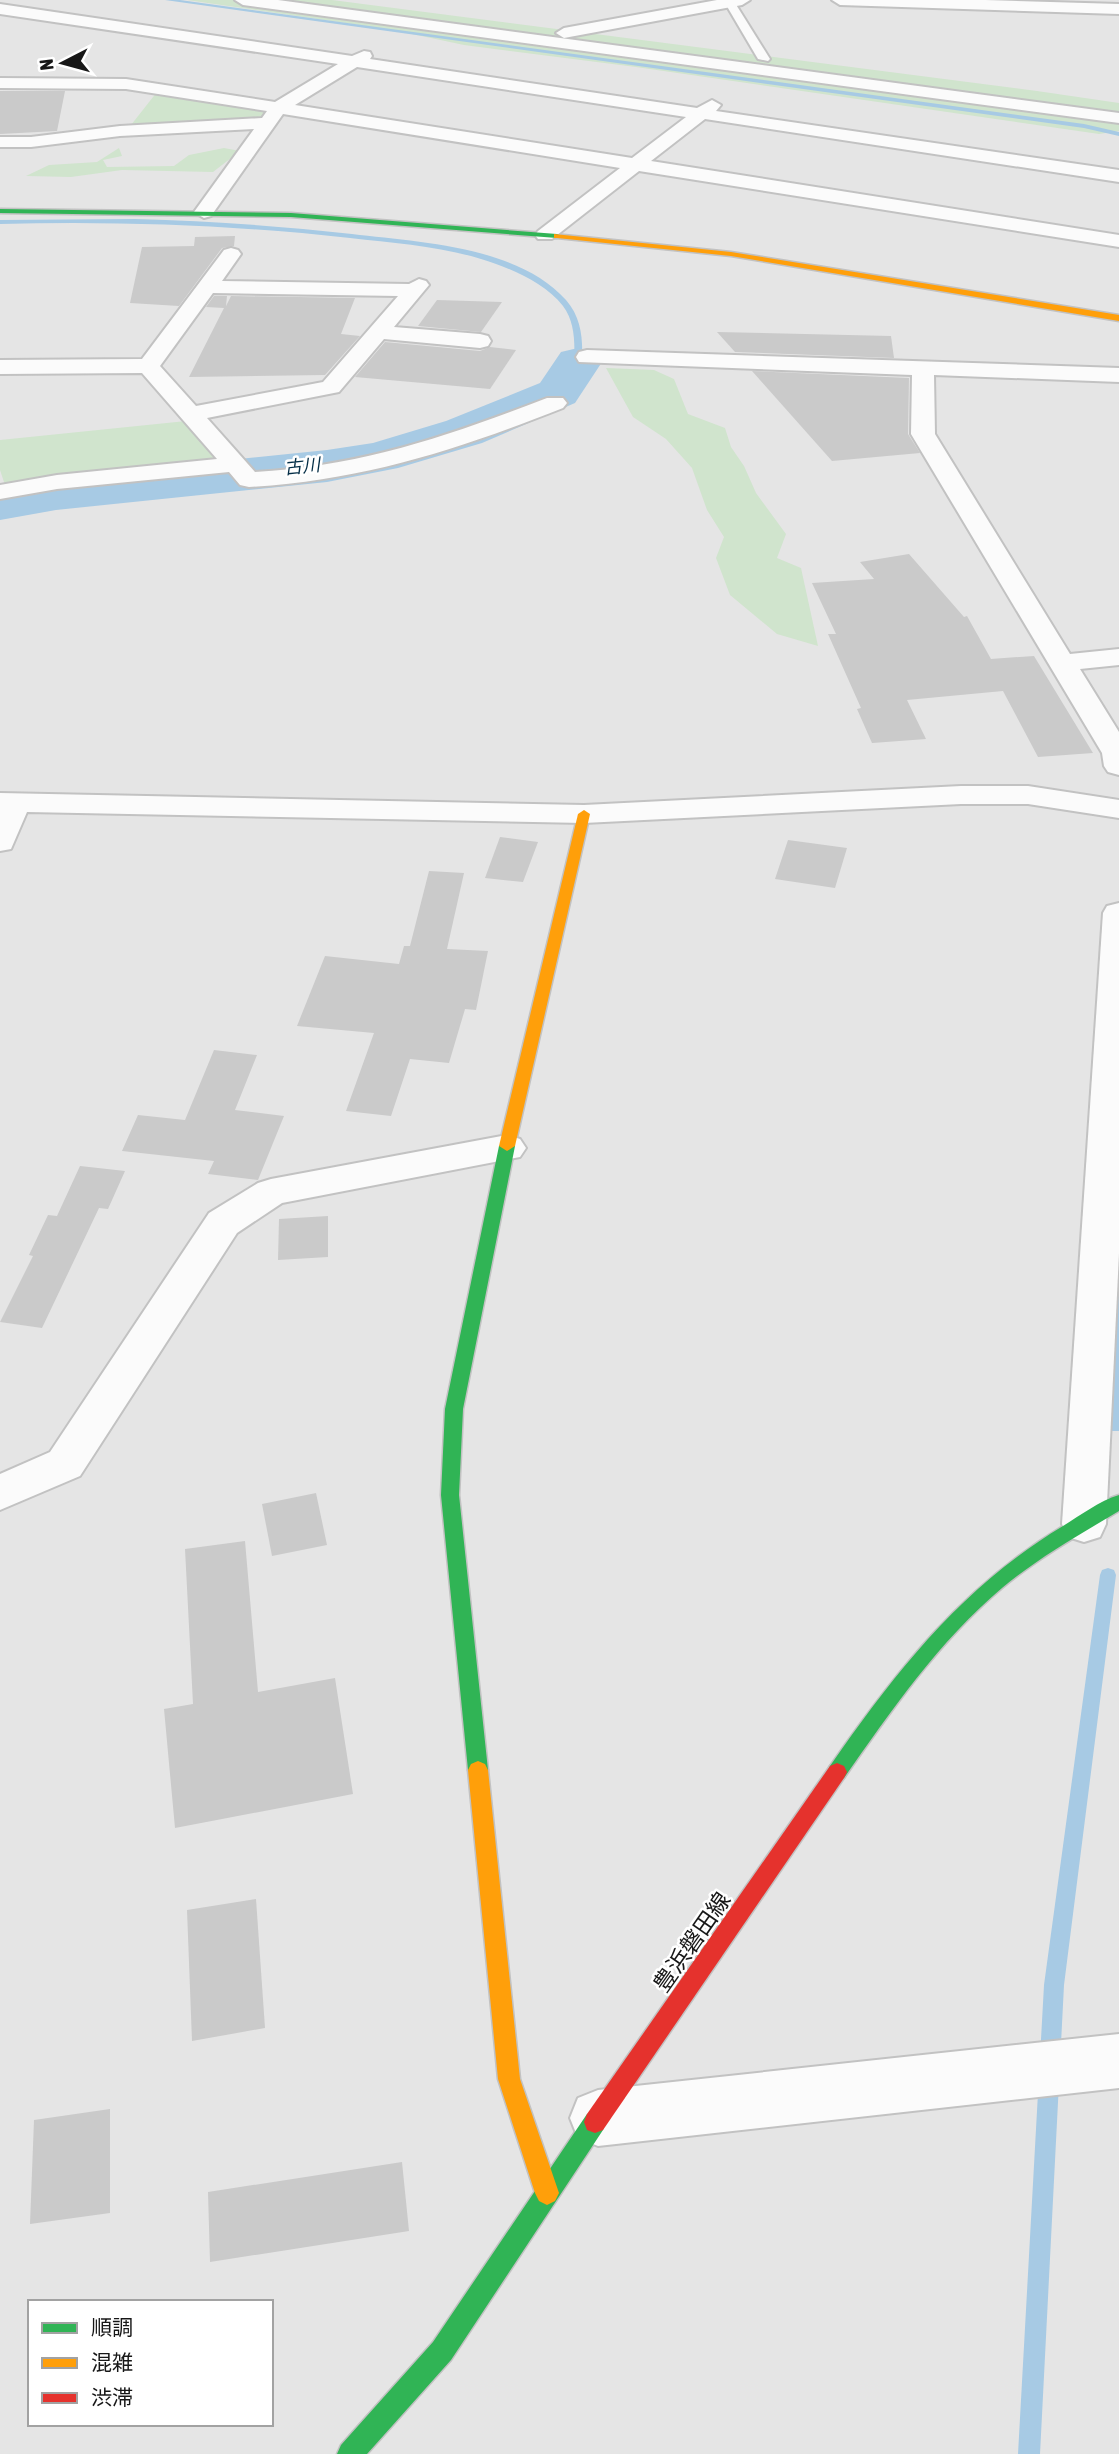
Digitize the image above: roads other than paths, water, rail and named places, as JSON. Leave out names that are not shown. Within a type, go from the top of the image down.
[{"type":"street","points":[[0,6],[10,0]]},
{"type":"street","points":[[243,0],[1119,118]]},
{"type":"street","points":[[840,0],[1119,9]]},
{"type":"street","points":[[402,35],[509,41],[540,40],[736,2]]},
{"type":"street","points":[[0,6],[1119,176]]},
{"type":"street","points":[[204,212],[272,116],[375,50]]},
{"type":"street","points":[[12,65],[126,84],[272,116],[635,164],[1119,241]]},
{"type":"street","points":[[0,83],[126,84]]},
{"type":"street","points":[[545,235],[730,90]]},
{"type":"street","points":[[929,93],[937,91],[1060,100],[1099,97]]},
{"type":"street","points":[[0,142],[30,142],[272,116]]},
{"type":"street","points":[[0,211],[204,212],[352,218],[545,235],[731,254],[1119,318]]},
{"type":"street","points":[[148,366],[231,254]]},
{"type":"street","points":[[190,414],[331,387],[417,288],[207,287]]},
{"type":"street","points":[[379,332],[480,341]]},
{"type":"street","points":[[587,357],[1119,375]]},
{"type":"street","points":[[0,367],[148,366],[249,480],[348,470],[406,456],[475,434],[555,403]]},
{"type":"street","points":[[923,369],[923,434],[1117,754],[1119,766]]},
{"type":"street","points":[[2,484],[57,482],[235,464]]},
{"type":"street","points":[[1061,663],[1119,657]]},
{"type":"street","points":[[0,842],[8,802],[584,814],[961,795],[1028,795],[1119,809]]},
{"type":"street","points":[[547,2193],[509,2079],[450,1494],[454,1409],[507,1148],[584,814]]},
{"type":"street","points":[[1084,1524],[1116,1002],[1119,912]]},
{"type":"street","points":[[0,1493],[65,1464],[223,1223],[271,1192],[507,1148]]},
{"type":"street","name":"豊浜磐田線","points":[[350,2454],[442,2351],[598,2118],[884,1704],[951,1623],[1023,1561],[1119,1503]]},
{"type":"street","points":[[598,2118],[1119,2061]]},
{"type":"lane","points":[[736,2],[764,59]]},
{"type":"waterway","points":[[168,0],[1084,126],[1119,134]]},
{"type":"waterway","points":[[0,222],[135,221],[225,225],[409,242],[458,250],[528,275],[558,296],[575,320],[578,362],[586,362]]},
{"type":"waterway","name":"古川","points":[[0,504],[56,494],[327,466],[380,457],[464,432],[558,393],[578,362]]},
{"type":"waterway","points":[[1114,1427],[1119,1294]]},
{"type":"waterway","points":[[1029,2454],[1054,1985],[1108,1575]]}]
